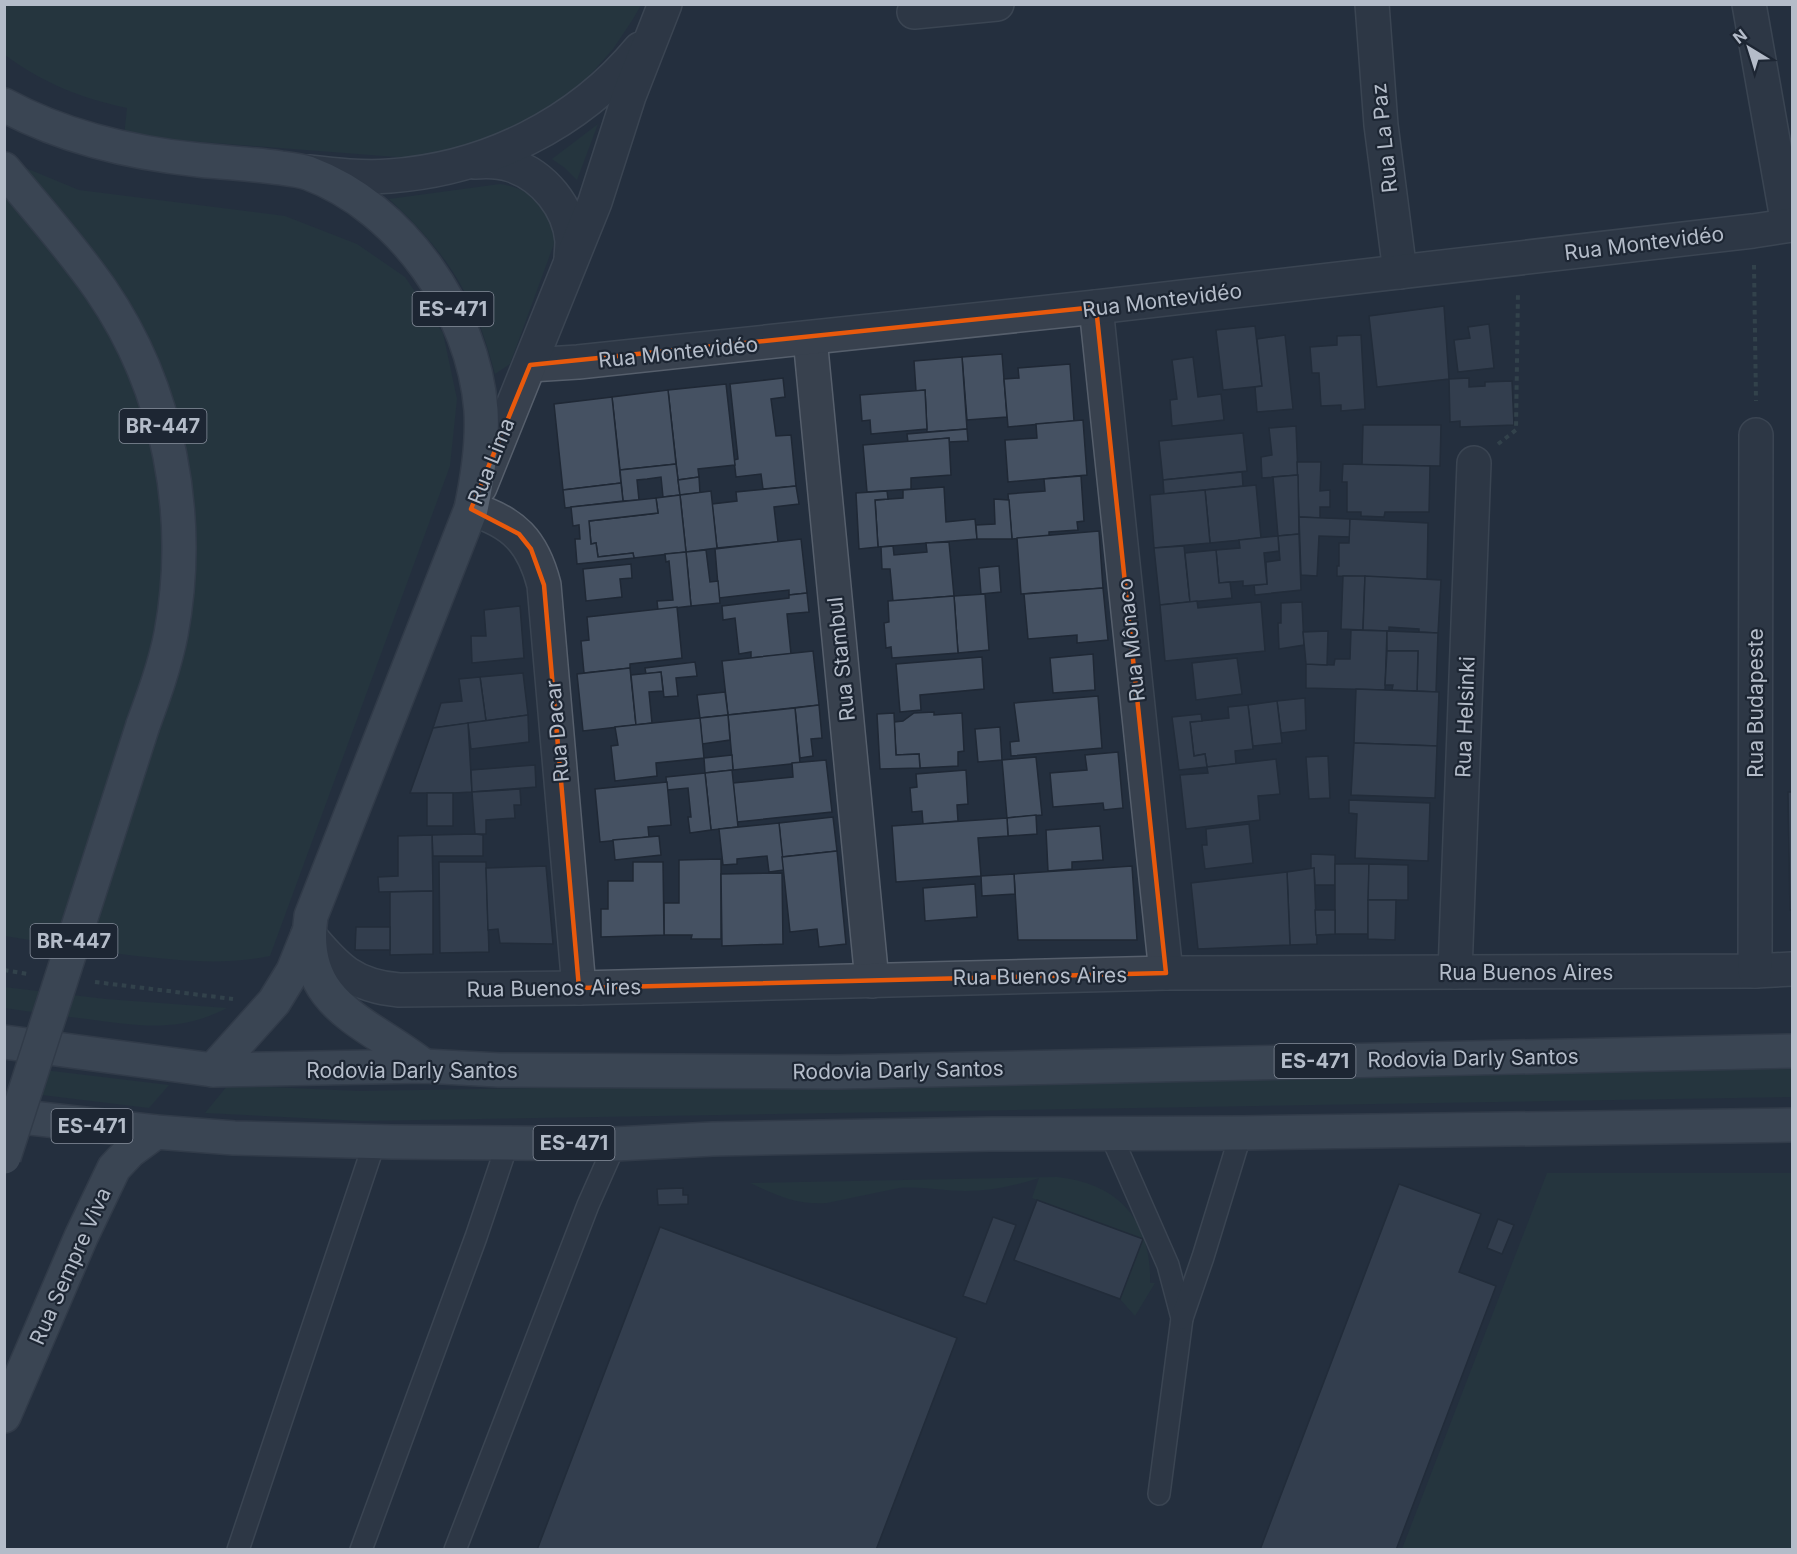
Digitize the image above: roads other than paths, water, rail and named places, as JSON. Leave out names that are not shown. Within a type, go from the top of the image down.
[{"type":"main road","name":"ES-471","points":[[4,105],[53,128],[82,139],[112,146],[197,160],[261,165],[306,172],[338,187],[367,206],[394,229],[417,254],[438,283],[455,313],[467,344],[476,377],[481,443],[478,477],[471,509]]},
{"type":"main road","name":"BR-447","points":[[4,169],[77,257],[102,291],[143,366],[158,405],[168,447],[179,528],[178,587],[171,634],[159,681],[4,1157]]},
{"type":"main road","name":"Rua Lima","points":[[213,1070],[274,1002],[293,971],[471,509]]},
{"type":"main road","points":[[309,925],[309,951],[314,969],[328,996],[339,1007],[424,1066]]},
{"type":"main road","name":"Rodovia Darly Santos","points":[[4,1042],[213,1070],[424,1066],[499,1070],[837,1072],[1792,1051]]},
{"type":"main road","name":"ES-471","points":[[4,1116],[234,1138],[615,1144],[713,1139],[1792,1125]]},
{"type":"main road","name":"Rua Sempre Viva","points":[[4,1416],[81,1237],[114,1168],[130,1151],[156,1132]]},
{"type":"street","points":[[914,12],[998,4]]},
{"type":"street","name":"Rua La Paz","points":[[1372,4],[1381,125],[1400,272]]},
{"type":"street","points":[[1749,4],[1790,225]]},
{"type":"street","points":[[306,172],[347,177],[430,172],[471,162],[510,147],[574,111],[603,88],[629,62],[659,19]]},
{"type":"street","name":"Rua Lima","points":[[471,509],[595,202],[629,96],[659,19]]},
{"type":"street","points":[[471,162],[491,161],[511,165],[530,173],[546,186],[559,202],[567,220],[572,241],[571,261]]},
{"type":"street","name":"Rua Montevidéo","points":[[530,365],[578,362],[1096,307],[1790,225]]},
{"type":"street","name":"Rua Mônaco","points":[[1096,307],[1166,973]]},
{"type":"street","name":"Rua Stambul","points":[[810,338],[872,981]]},
{"type":"street","name":"Rua Budapeste","points":[[1755,971],[1756,435]]},
{"type":"street","name":"Rua Helsinki","points":[[1455,972],[1474,463]]},
{"type":"street","name":"Rua Dacar","points":[[471,509],[505,522],[519,534],[531,549],[544,585],[579,988]]},
{"type":"street","name":"Rua Buenos Aires","points":[[309,925],[338,967],[352,977],[383,989],[399,990],[579,988],[1166,973],[1792,969]]},
{"type":"lane","points":[[1110,1133],[1168,1265],[1182,1318]]},
{"type":"lane","points":[[1159,1494],[1182,1318],[1241,1133]]},
{"type":"lane","points":[[238,1550],[375,1141]]},
{"type":"lane","points":[[361,1550],[477,1237],[508,1142]]},
{"type":"lane","points":[[455,1550],[588,1205],[615,1144]]}]
